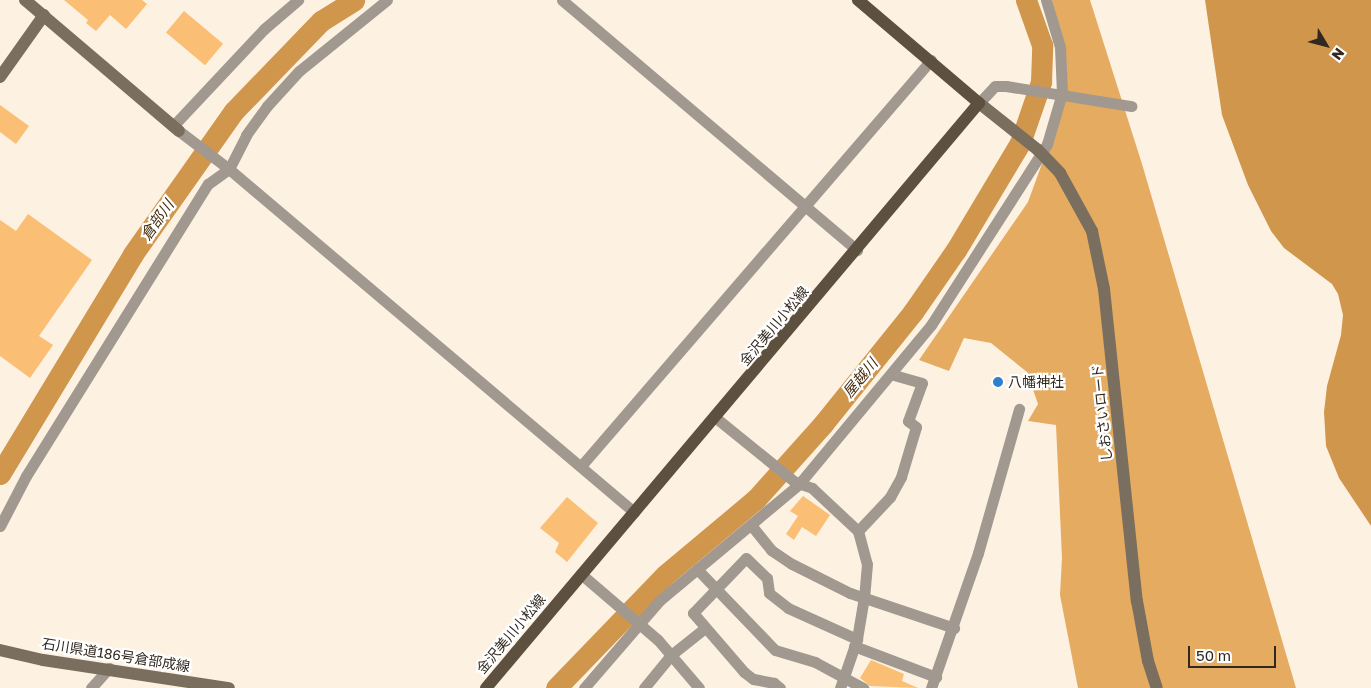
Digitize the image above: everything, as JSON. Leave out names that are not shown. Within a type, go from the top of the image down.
[{"type":"main road","points":[[858,0],[931,60],[979,103]]},
{"type":"main road","name":"金沢美川小松線","points":[[486,688],[581,574],[716,418],[857,250],[892,204],[979,103]]},
{"type":"street","points":[[25,0],[176,128],[226,166],[634,512]]},
{"type":"street","points":[[176,128],[264,29],[298,0]]},
{"type":"street","points":[[0,526],[26,476],[190,209],[208,184],[226,166],[267,106],[298,71],[387,0]]},
{"type":"street","points":[[562,0],[857,250]]},
{"type":"street","points":[[589,687],[638,623],[660,600],[751,525],[797,483],[931,325],[1040,152],[1047,144],[1059,93],[1060,47],[1046,0]]},
{"type":"street","points":[[0,77],[44,15]]},
{"type":"street","points":[[581,466],[804,205],[931,60]]},
{"type":"street","points":[[979,103],[995,86],[1006,86],[1131,106]]},
{"type":"street","name":"しおさいロード","points":[[979,103],[1040,152],[1060,173],[1092,231],[1104,289],[1137,601],[1148,661],[1157,688]]},
{"type":"street","points":[[858,531],[890,497],[897,484],[916,427],[908,421],[922,383],[891,374]]},
{"type":"street","points":[[931,688],[938,682],[1019,409]]},
{"type":"street","points":[[716,418],[797,483],[812,488],[858,531],[867,564],[856,642],[842,684]]},
{"type":"street","points":[[751,525],[771,550],[792,564],[863,598],[954,628]]},
{"type":"street","points":[[780,688],[774,683],[753,679],[744,672],[693,613],[746,558],[767,578],[769,594],[788,608],[938,682]]},
{"type":"street","points":[[697,569],[775,650],[815,662],[842,684],[863,688]]},
{"type":"street","points":[[581,574],[638,623],[670,654],[699,688]]},
{"type":"street","points":[[644,688],[670,654],[705,628]]},
{"type":"street","name":"石川県道186号倉部成線","points":[[0,650],[43,660],[109,668],[229,688]]},
{"type":"street","points":[[91,688],[109,668]]},
{"type":"shaded area","points":[[1052,0],[1090,0],[1142,164],[1296,688],[1078,688],[1060,595],[1062,558],[1056,425],[1028,421],[1038,404],[1027,372],[991,343],[964,338],[949,371],[919,360],[1028,202],[1063,106],[1065,47]]},
{"type":"shaded area","points":[[1205,0],[1371,0],[1371,526],[1339,478],[1326,446],[1324,412],[1327,386],[1341,335],[1343,315],[1338,294],[1332,284],[1284,248],[1271,231],[1248,185],[1222,115]]},
{"type":"building","points":[[64,0],[142,0],[147,4],[126,29],[110,15],[96,31],[86,23],[88,20]]},
{"type":"building","points":[[184,11],[223,44],[205,65],[166,32]]},
{"type":"building","points":[[0,105],[29,126],[16,144],[0,132]]},
{"type":"building","points":[[28,214],[92,260],[39,336],[53,345],[30,378],[0,356],[0,220],[16,231]]},
{"type":"building","points":[[803,496],[830,515],[816,536],[802,527],[794,540],[786,534],[798,516],[790,511]]},
{"type":"building","points":[[567,497],[598,523],[567,562],[555,552],[559,543],[540,528]]},
{"type":"building","points":[[871,660],[904,674],[902,681],[918,688],[870,686],[860,678]]},
{"type":"waterway","name":"倉部川","points":[[0,474],[133,254],[234,111],[321,21],[354,0]]},
{"type":"waterway","name":"屋越川","points":[[556,688],[665,575],[756,499],[823,424],[913,312],[956,250],[1020,143],[1041,82],[1042,45],[1026,0]]},
{"type":"place","name":"八幡神社","points":[[998,382]]}]
